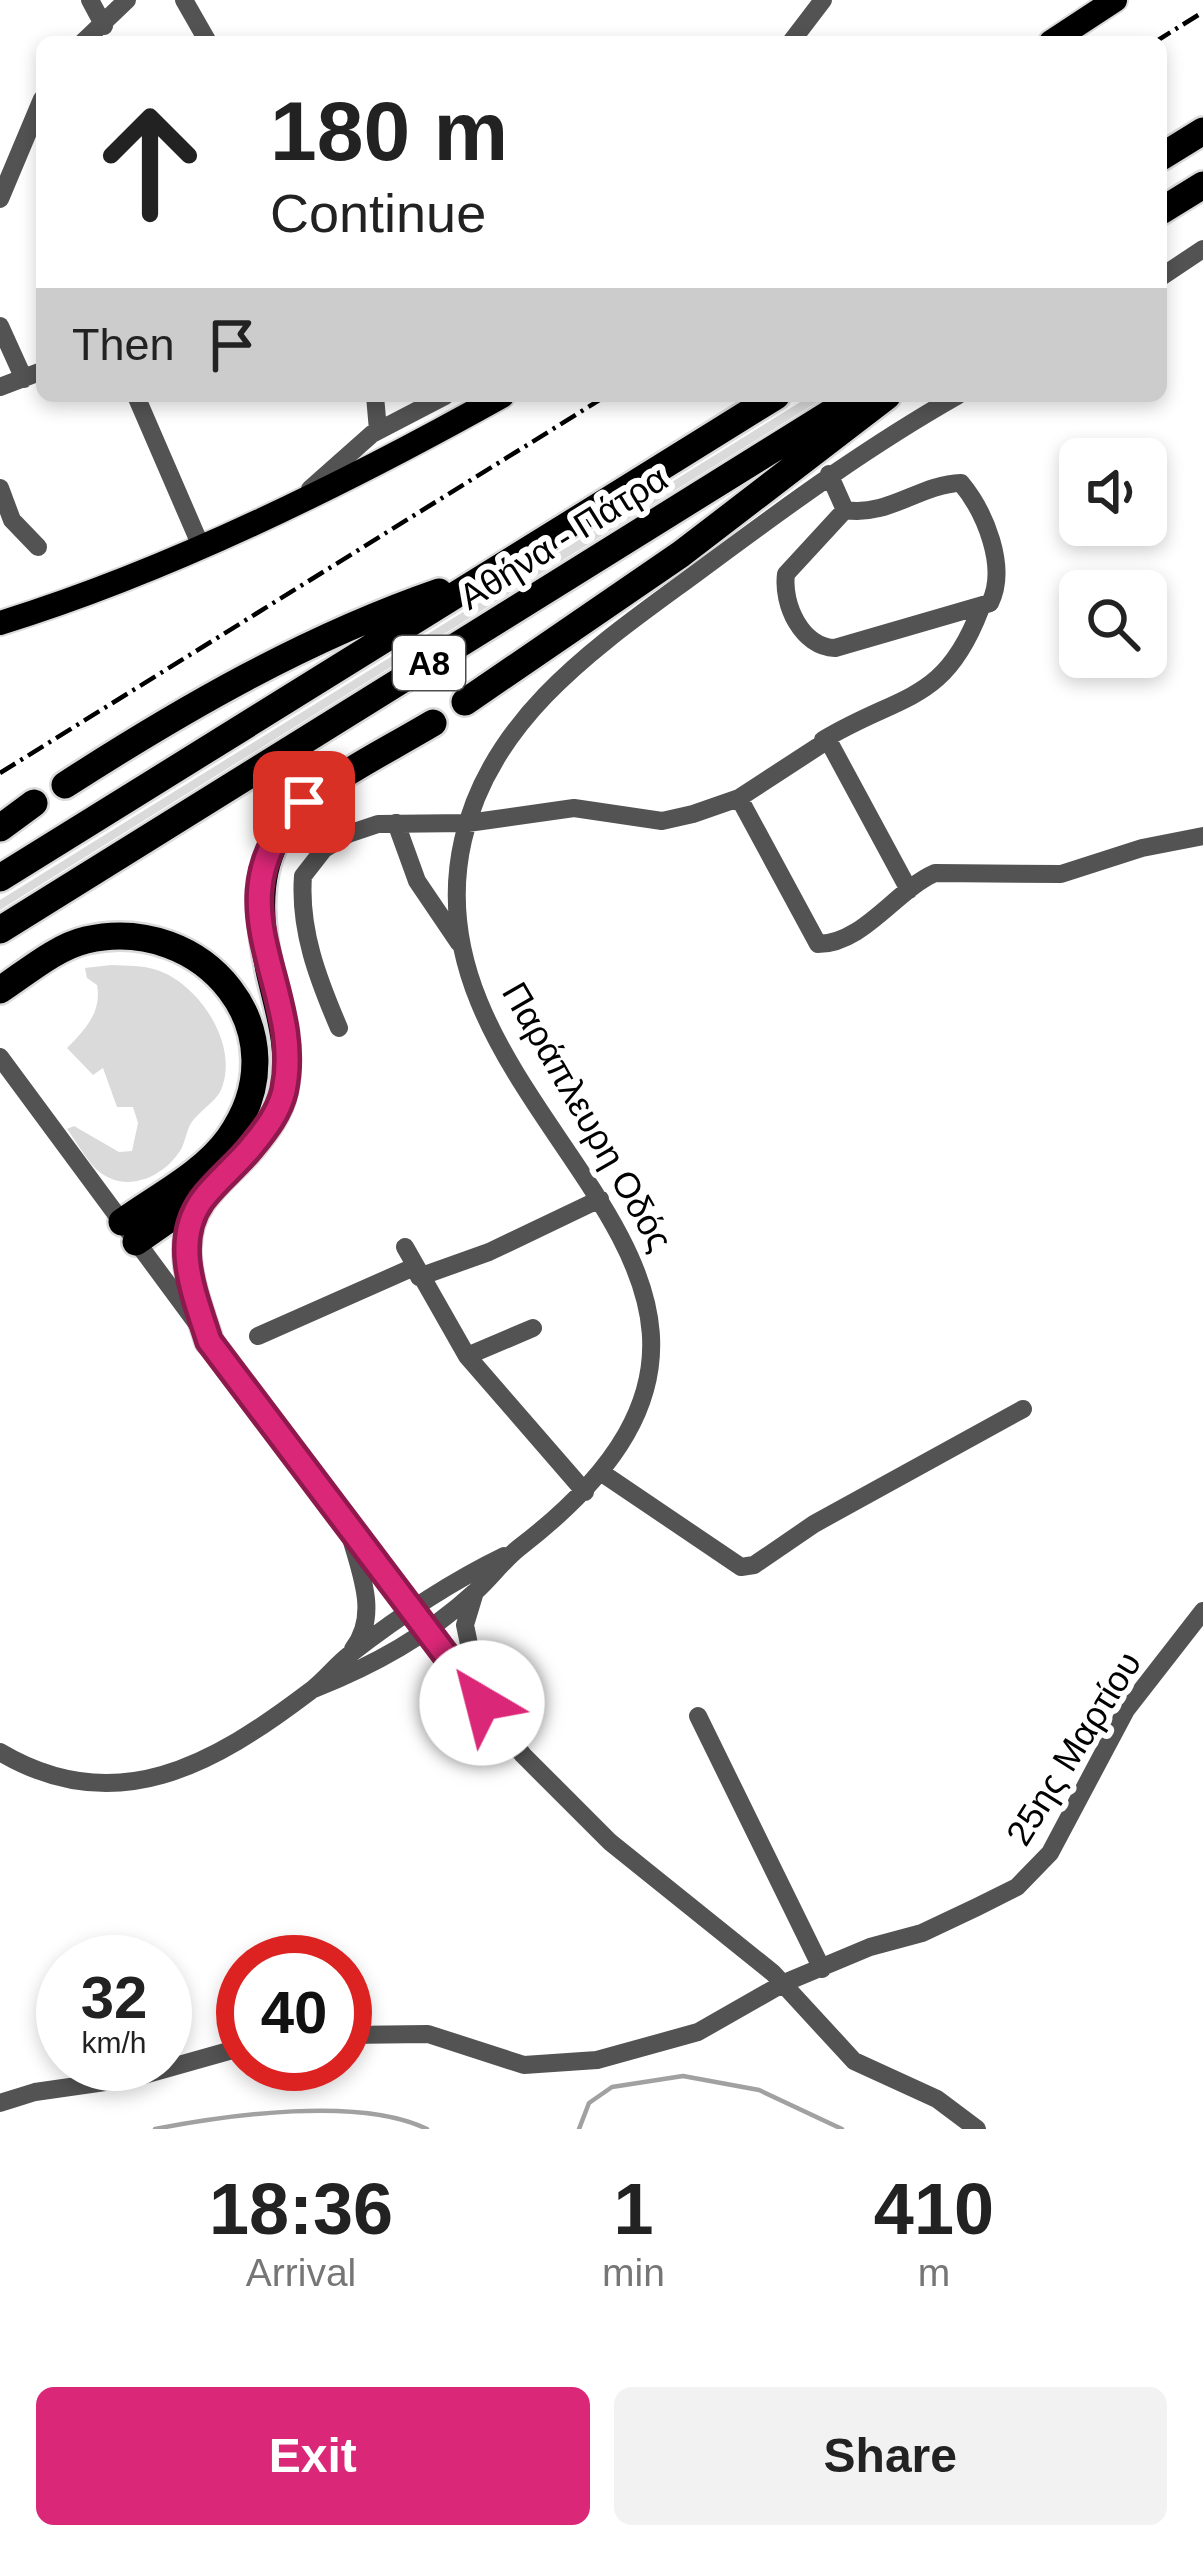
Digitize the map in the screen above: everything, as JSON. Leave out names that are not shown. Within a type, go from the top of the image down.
[{"type":"highway","points":[[1167,153],[1203,130]]},
{"type":"highway","points":[[1167,207],[1203,185]]},
{"type":"highway","name":"Αθήνα - Πάτρα","points":[[0,878],[766,402]]},
{"type":"highway","name":"Αθήνα - Πάτρα","points":[[0,930],[848,402]]},
{"type":"highway","points":[[465,702],[681,554],[879,402]]},
{"type":"highway","points":[[65,785],[218,692],[399,606],[488,575]]},
{"type":"highway","points":[[209,1341],[187,1260],[193,1216],[263,1132],[284,1091],[285,1043],[260,913],[261,879],[273,840],[288,818],[322,788],[433,723]]},
{"type":"highway","points":[[0,828],[34,803]]},
{"type":"highway","points":[[0,990],[73,944],[124,938],[167,943],[201,958],[241,1005],[254,1065],[241,1117],[230,1137],[200,1168],[129,1232]]},
{"type":"highway","points":[[129,1232],[213,1188]]},
{"type":"main road","points":[[1060,36],[1115,0]]},
{"type":"main road","points":[[0,623],[200,544],[490,402]]},
{"type":"street","points":[[91,0],[104,26]]},
{"type":"street","points":[[91,36],[127,0]]},
{"type":"street","points":[[184,0],[205,36]]},
{"type":"street","points":[[796,36],[823,0]]},
{"type":"street","points":[[2,184],[36,112]]},
{"type":"street","points":[[0,151],[21,145]]},
{"type":"street","points":[[1167,273],[1203,249]]},
{"type":"street","points":[[0,326],[33,375],[0,387]]},
{"type":"street","points":[[139,402],[200,544]]},
{"type":"street","points":[[376,402],[378,430]]},
{"type":"street","points":[[297,500],[378,430],[433,402]]},
{"type":"street","name":"Παράπλευρη Οδός","points":[[314,1689],[386,1659],[426,1630],[585,1492],[638,1413],[652,1343],[640,1276],[600,1199],[504,1054],[476,998],[461,947],[457,881],[468,823],[500,751],[562,677],[830,474],[947,402]]},
{"type":"street","points":[[830,474],[845,510]]},
{"type":"street","points":[[339,1028],[317,977],[302,898],[303,876],[311,860],[348,834],[396,823],[468,823],[574,808],[662,821],[739,798],[869,712],[939,682],[965,646],[980,610],[996,592],[997,565],[972,496],[961,483],[943,483],[877,512],[845,510]]},
{"type":"street","points":[[0,488],[12,520],[38,548]]},
{"type":"street","points":[[845,510],[786,574],[788,600],[806,640],[835,648],[980,610]]},
{"type":"street","points":[[823,740],[834,742],[909,890]]},
{"type":"street","points":[[739,798],[818,944],[848,935],[918,881],[948,871],[1061,874],[1142,848],[1203,836]]},
{"type":"street","points":[[396,823],[417,880],[461,947]]},
{"type":"street","points":[[0,1057],[348,1528],[524,1755],[610,1843],[784,1983],[854,2061],[937,2099],[976,2129]]},
{"type":"street","points":[[258,1336],[417,1272],[490,1252],[600,1199]]},
{"type":"street","points":[[405,1247],[467,1356],[585,1492]]},
{"type":"street","points":[[467,1356],[533,1328]]},
{"type":"street","points":[[602,1473],[741,1567],[754,1565],[814,1524],[1023,1409]]},
{"type":"street","points":[[346,1657],[359,1640],[367,1612],[348,1528]]},
{"type":"street","name":"Παράπλευρη Οδός","points":[[0,1752],[77,1781],[123,1783],[170,1775],[227,1750],[314,1689],[346,1657],[442,1587],[514,1552]]},
{"type":"street","points":[[475,1592],[465,1625],[482,1703]]},
{"type":"street","name":"25ης Μαρτίου","points":[[372,2035],[428,2034],[524,2066],[597,2060],[698,2032],[784,1983],[870,1947],[922,1933],[1017,1887],[1033,1874],[1076,1809],[1126,1710],[1203,1611]]},
{"type":"street","points":[[698,1716],[822,1969]]},
{"type":"street","points":[[0,2103],[34,2092],[133,2078],[216,2055]]},
{"type":"shaded area","points":[[800,402],[817,402],[0,910],[0,900]]},
{"type":"shaded area","points":[[140,966],[173,977],[212,1018],[225,1054],[221,1090],[193,1120],[180,1151],[152,1176],[128,1182],[105,1176],[94,1167],[67,1129],[74,1126],[119,1152],[132,1151],[138,1123],[133,1107],[117,1107],[103,1068],[93,1075],[67,1048],[86,1027],[97,1004],[97,985],[87,978],[85,968]]},
{"type":"waterway","points":[[579,2129],[589,2103],[612,2087],[683,2076],[759,2090],[842,2129]]},
{"type":"waterway","points":[[155,2129],[293,2111],[366,2113],[427,2129]]},
{"type":"railway","points":[[1165,36],[1203,12]]},
{"type":"railway","points":[[0,773],[596,402]]},
{"type":"route","points":[[304,802],[273,840],[259,894],[262,933],[285,1043],[284,1091],[263,1132],[193,1216],[187,1238],[190,1281],[209,1341],[482,1703]]}]
